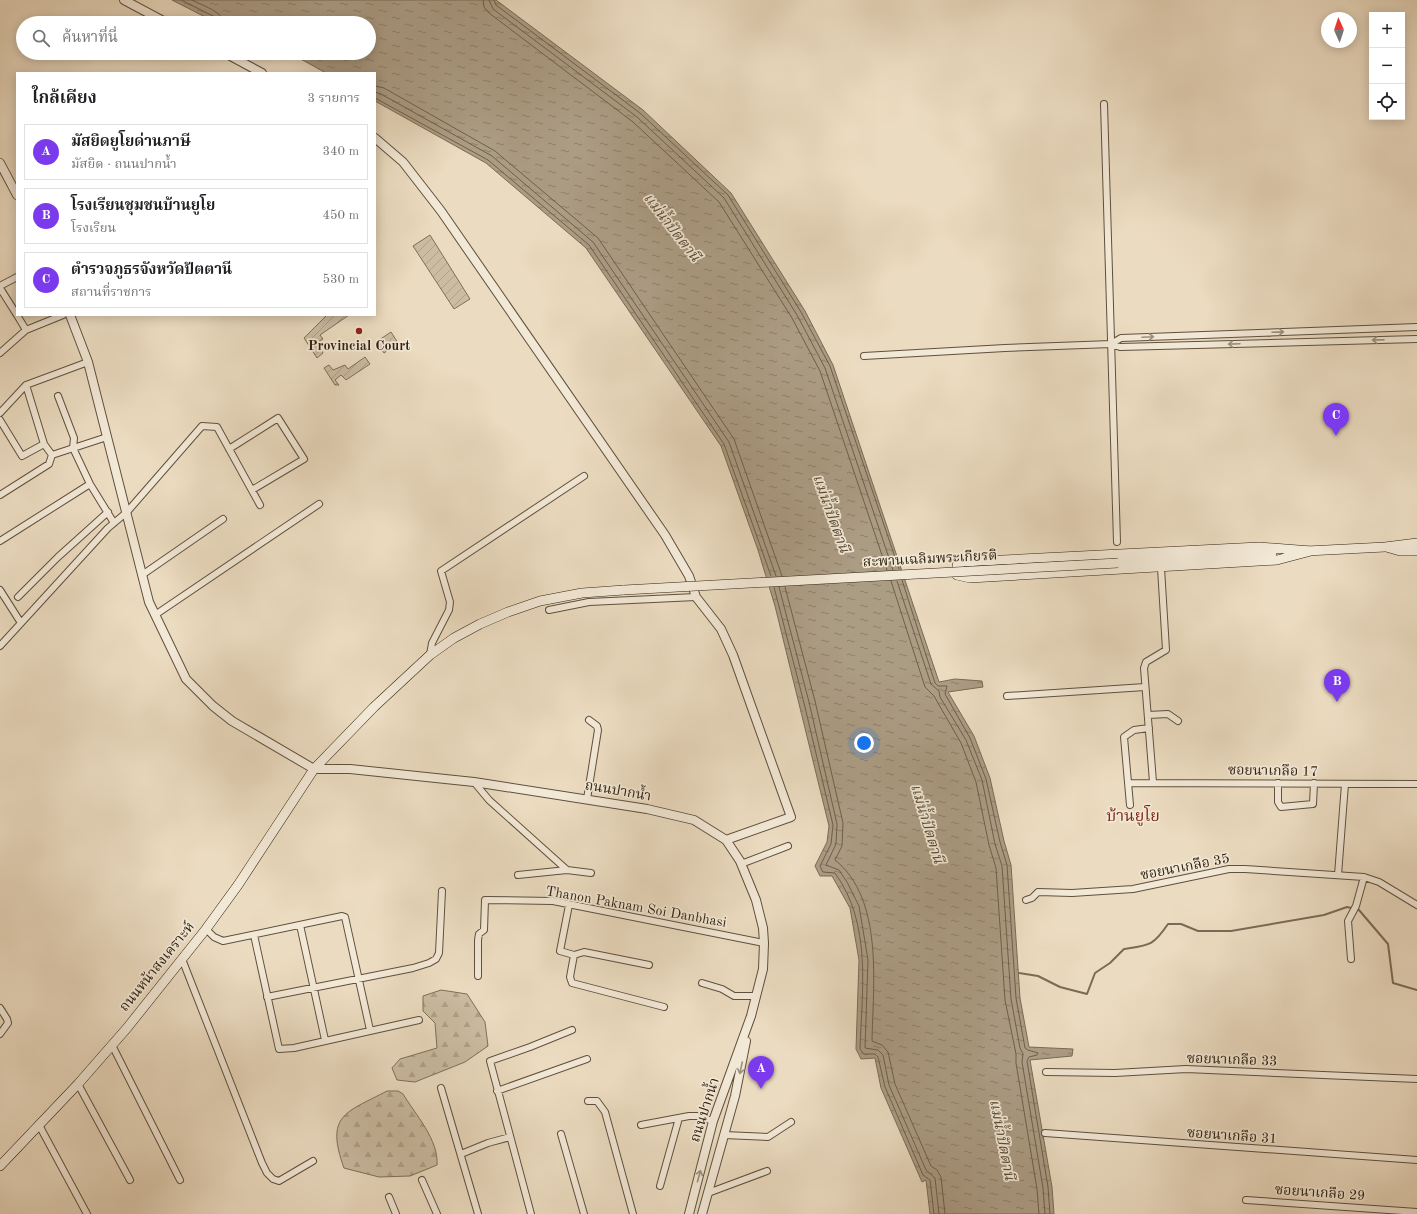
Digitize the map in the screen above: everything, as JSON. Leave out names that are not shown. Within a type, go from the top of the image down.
[{"type":"main road","points":[[1311,551],[1277,560],[970,578],[957,575],[956,569],[957,565],[963,562],[1259,547],[1311,551],[1385,547],[1417,543]]},
{"type":"main road","points":[[1385,547],[1400,551],[1417,551]]},
{"type":"main road","name":"สะพานเฉลิมพระเกียรติ","points":[[430,655],[454,638],[480,624],[540,601],[582,593],[1311,551]]},
{"type":"main road","name":"ถนนหน้าสงเคราะห์","points":[[0,1166],[78,1084],[112,1045],[206,929],[238,885],[314,769],[374,707],[430,655]]},
{"type":"street","points":[[124,0],[154,16]]},
{"type":"street","points":[[238,60],[260,72]]},
{"type":"street","points":[[1104,104],[1117,542]]},
{"type":"street","points":[[376,139],[403,162],[449,223],[678,554],[689,576],[696,597],[720,629],[733,655],[791,817],[726,840]]},
{"type":"street","points":[[0,164],[16,194]]},
{"type":"street","points":[[16,278],[0,287],[16,313]]},
{"type":"street","points":[[18,316],[26,330]]},
{"type":"street","points":[[0,354],[26,330],[61,316]]},
{"type":"street","points":[[70,316],[88,362],[149,602],[186,679],[213,706],[232,721],[314,769]]},
{"type":"street","points":[[1111,344],[1121,338],[1417,327]]},
{"type":"street","points":[[864,356],[1111,344],[1120,347],[1417,339]]},
{"type":"street","points":[[0,413],[26,385],[88,362]]},
{"type":"street","points":[[26,385],[44,444],[52,455]]},
{"type":"street","points":[[58,396],[74,438],[73,448],[90,484],[114,523]]},
{"type":"street","points":[[229,449],[278,418],[304,459],[252,490]]},
{"type":"street","points":[[0,420],[22,456],[44,444]]},
{"type":"street","points":[[0,646],[114,523],[127,512],[202,426],[217,427],[260,505]]},
{"type":"street","points":[[52,455],[107,437]]},
{"type":"street","points":[[0,495],[49,464],[52,455]]},
{"type":"street","points":[[430,655],[432,643],[449,610],[450,602],[441,571],[584,476]]},
{"type":"street","points":[[0,541],[90,484]]},
{"type":"street","points":[[155,615],[320,504]]},
{"type":"street","points":[[18,597],[58,557],[108,512]]},
{"type":"street","points":[[142,575],[223,518]]},
{"type":"street","points":[[1153,782],[1145,687],[1145,664],[1166,650],[1161,568]]},
{"type":"street","points":[[0,590],[21,623]]},
{"type":"street","points":[[549,610],[589,602],[696,597]]},
{"type":"street","points":[[1007,696],[1145,687]]},
{"type":"street","points":[[1148,715],[1168,714],[1178,721]]},
{"type":"street","points":[[587,799],[598,730],[597,726],[589,720]]},
{"type":"street","points":[[1130,805],[1124,737],[1134,730],[1149,728]]},
{"type":"street","name":"ถนนปากน้ำ","points":[[314,769],[356,770],[474,782],[587,799],[682,816],[706,825],[726,840],[741,864],[756,900],[763,928],[763,969],[751,1016],[735,1096],[702,1214]]},
{"type":"street","points":[[474,782],[490,800],[567,870]]},
{"type":"street","name":"ซอยนาเกลือ 17","points":[[1129,783],[1417,784]]},
{"type":"street","points":[[1278,783],[1278,802],[1282,807],[1312,804],[1315,802],[1314,783]]},
{"type":"street","points":[[1338,875],[1345,784]]},
{"type":"street","points":[[741,864],[788,846]]},
{"type":"street","name":"ซอยนาเกลือ 35","points":[[1026,900],[1032,898],[1038,892],[1072,893],[1133,889],[1229,869],[1268,869],[1364,877],[1379,882],[1417,905]]},
{"type":"street","points":[[518,875],[567,870],[591,873]]},
{"type":"street","points":[[1351,959],[1348,921],[1356,906],[1364,877]]},
{"type":"street","points":[[267,997],[413,968],[436,959],[439,953],[442,891]]},
{"type":"street","name":"Thanon Paknam Soi Danbhasi","points":[[478,976],[478,940],[479,934],[484,930],[485,900],[553,901],[764,943]]},
{"type":"street","points":[[569,905],[560,951],[574,956],[584,952],[649,965]]},
{"type":"street","points":[[206,929],[214,937],[223,940],[254,935],[342,916],[345,917],[360,978],[370,1030]]},
{"type":"street","points":[[300,925],[325,1040]]},
{"type":"street","points":[[254,935],[279,1049],[294,1048],[419,1020]]},
{"type":"street","points":[[574,956],[570,980],[572,983],[664,1007]]},
{"type":"street","points":[[182,959],[264,1169],[273,1179],[279,1181],[313,1161]]},
{"type":"street","points":[[702,983],[722,989],[734,996],[756,996]]},
{"type":"street","points":[[0,1008],[7,1018],[8,1023],[0,1034]]},
{"type":"street","name":"ถนนปากน้ำ","points":[[689,1214],[713,1121],[751,1016]]},
{"type":"street","points":[[532,1214],[490,1063],[491,1059],[530,1047],[572,1030]]},
{"type":"street","points":[[112,1045],[180,1180]]},
{"type":"street","points":[[497,1091],[588,1059]]},
{"type":"street","name":"ซอยนาเกลือ 33","points":[[1046,1072],[1115,1073],[1186,1069],[1417,1079]]},
{"type":"street","points":[[78,1084],[130,1180]]},
{"type":"street","points":[[441,1088],[478,1214]]},
{"type":"street","points":[[588,1101],[597,1101],[605,1112],[633,1214]]},
{"type":"street","points":[[641,1124],[697,1116],[713,1121]]},
{"type":"street","points":[[660,1186],[678,1118]]},
{"type":"street","points":[[724,1135],[768,1137],[791,1122]]},
{"type":"street","points":[[39,1125],[87,1214]]},
{"type":"street","name":"ซอยนาเกลือ 31","points":[[1044,1133],[1417,1160]]},
{"type":"street","points":[[561,1134],[584,1214]]},
{"type":"street","points":[[461,1154],[488,1143],[510,1137]]},
{"type":"street","points":[[708,1193],[767,1172]]},
{"type":"street","points":[[422,1180],[437,1214]]},
{"type":"street","points":[[389,1197],[396,1214]]},
{"type":"street","name":"ซอยนาเกลือ 29","points":[[1246,1200],[1417,1212]]},
{"type":"green space","points":[[430,235],[470,299],[454,309],[413,246]]},
{"type":"green space","points":[[326,316],[348,316],[320,335],[323,339],[317,343],[323,353],[317,358],[304,338]]},
{"type":"green space","points":[[391,332],[398,343],[384,353],[376,342]]},
{"type":"green space","points":[[365,357],[370,364],[346,380],[341,375],[335,380],[339,385],[335,385],[324,368],[329,365],[333,370],[345,365],[348,369]]},
{"type":"green space","points":[[441,990],[467,994],[485,1022],[488,1046],[465,1062],[415,1082],[397,1080],[392,1068],[400,1059],[437,1048],[435,1023],[423,1011],[423,996]]},
{"type":"green space","points":[[387,1091],[398,1091],[403,1094],[420,1119],[434,1146],[437,1156],[437,1165],[410,1176],[379,1177],[344,1168],[337,1137],[338,1126],[350,1111]]},
{"type":"water","name":"แม่น้ำปัตตานี","points":[[172,0],[496,0],[643,110],[731,193],[805,311],[833,365],[939,682],[955,679],[982,681],[983,687],[948,692],[974,736],[990,778],[1011,865],[1020,998],[1029,1047],[1073,1049],[1072,1056],[1030,1060],[1052,1187],[1054,1214],[930,1214],[926,1180],[922,1182],[881,1088],[875,1058],[861,1059],[856,1049],[859,960],[850,908],[832,876],[820,876],[815,866],[827,842],[829,826],[775,606],[758,550],[721,446],[586,248],[486,163],[376,102],[376,72],[324,72],[303,60],[376,60],[376,16],[203,16]]},
{"type":"waterway","points":[[1019,973],[1038,976],[1060,987],[1087,994],[1095,973],[1110,963],[1124,949],[1145,945],[1154,941],[1168,924],[1181,924],[1198,931],[1231,931],[1324,915],[1347,907],[1359,910],[1388,944],[1393,983],[1417,990]]},
{"type":"place","name":"Provincial Court","points":[[359,331]]},
{"type":"place","name":"ตำรวจภูธรจังหวัดปัตตานี","points":[[1336,436]]},
{"type":"place","name":"โรงเรียนชุมชนบ้านยูโย","points":[[1337,702]]},
{"type":"place","name":"มัสยิดยูโยด่านภาษี","points":[[761,1089]]},
{"type":"district","name":"บ้านยูโย","points":[[1133,817]]}]
